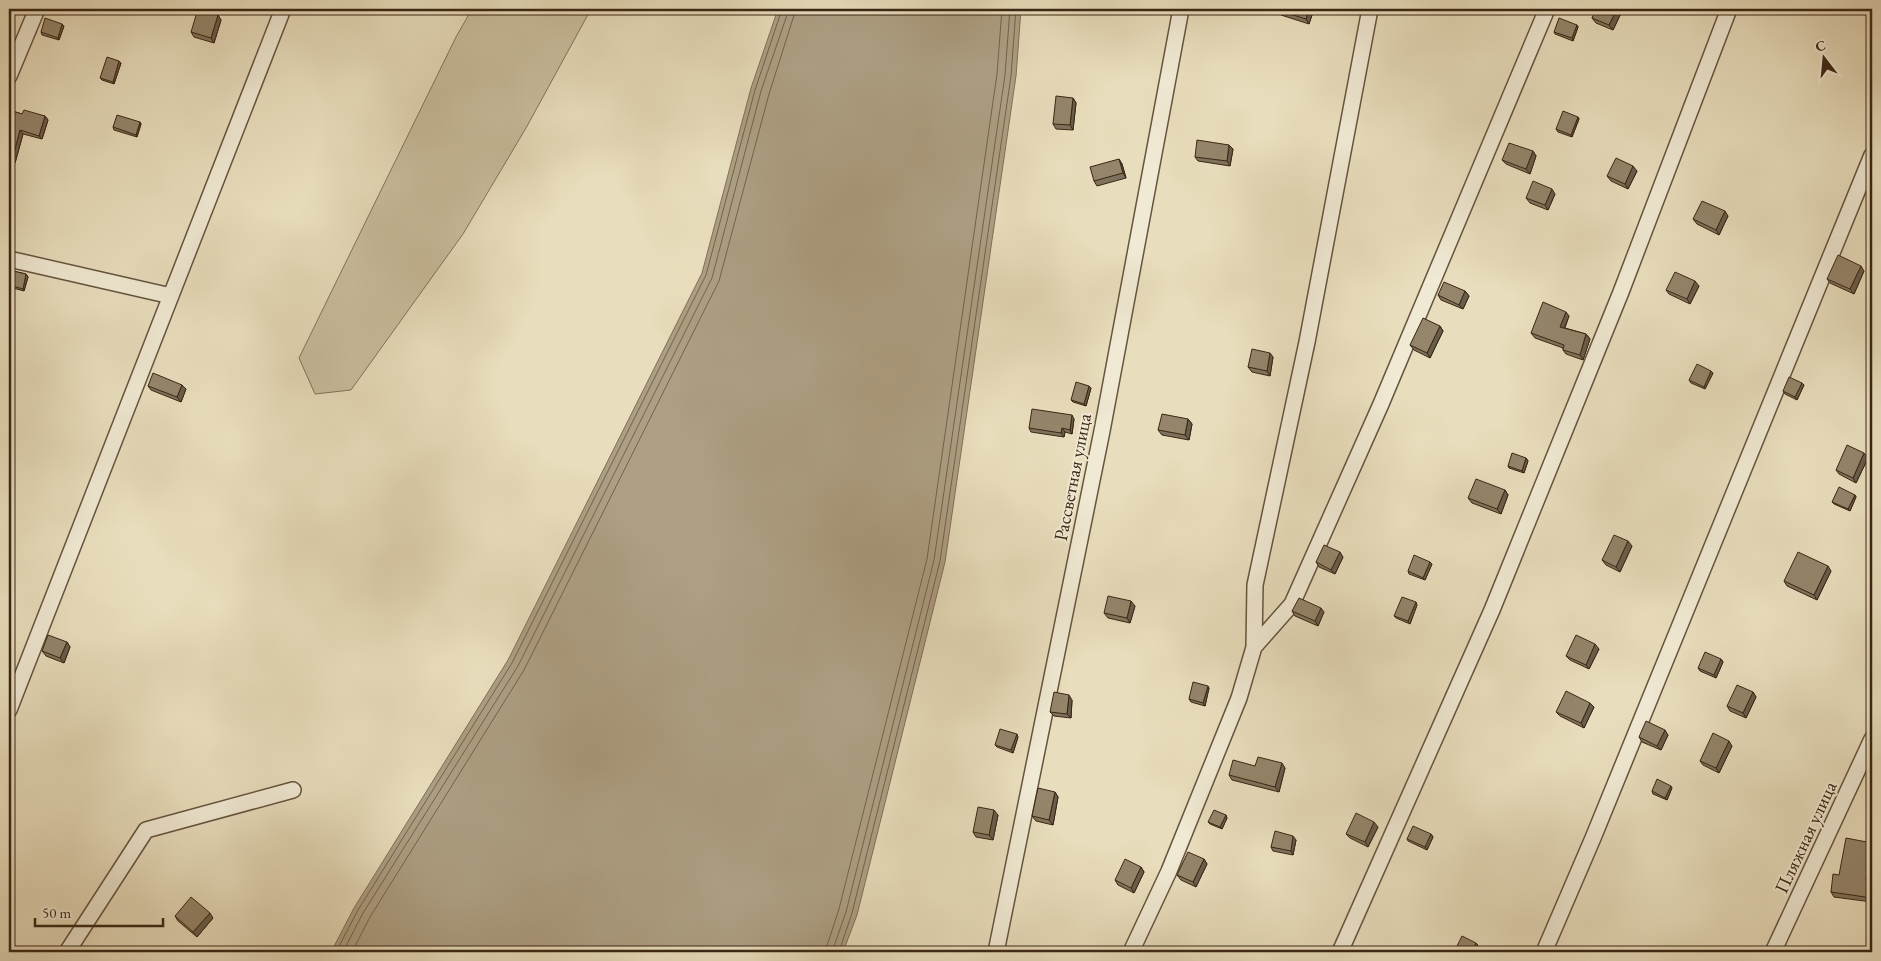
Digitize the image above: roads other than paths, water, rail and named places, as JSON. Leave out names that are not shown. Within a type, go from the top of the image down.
[{"type":"street","points":[[9,76],[37,9]]},
{"type":"street","points":[[9,710],[283,9]]},
{"type":"street","name":"Рассветная улица","points":[[996,952],[1102,431],[1181,9]]},
{"type":"street","points":[[1132,952],[1169,871],[1235,707],[1254,647],[1255,584],[1307,342],[1370,9]]},
{"type":"street","points":[[1254,647],[1292,604],[1381,404],[1548,9]]},
{"type":"street","points":[[1340,952],[1496,601],[1621,292],[1729,9]]},
{"type":"street","points":[[1544,952],[1593,838],[1872,155]]},
{"type":"street","points":[[9,259],[172,296]]},
{"type":"street","name":"Пляжная улица","points":[[1773,952],[1872,738]]},
{"type":"street","points":[[68,952],[146,830],[293,790]]},
{"type":"water","points":[[778,9],[1021,9],[1016,76],[945,562],[857,915],[843,952],[331,952],[354,908],[508,660],[702,273],[751,88]]}]
